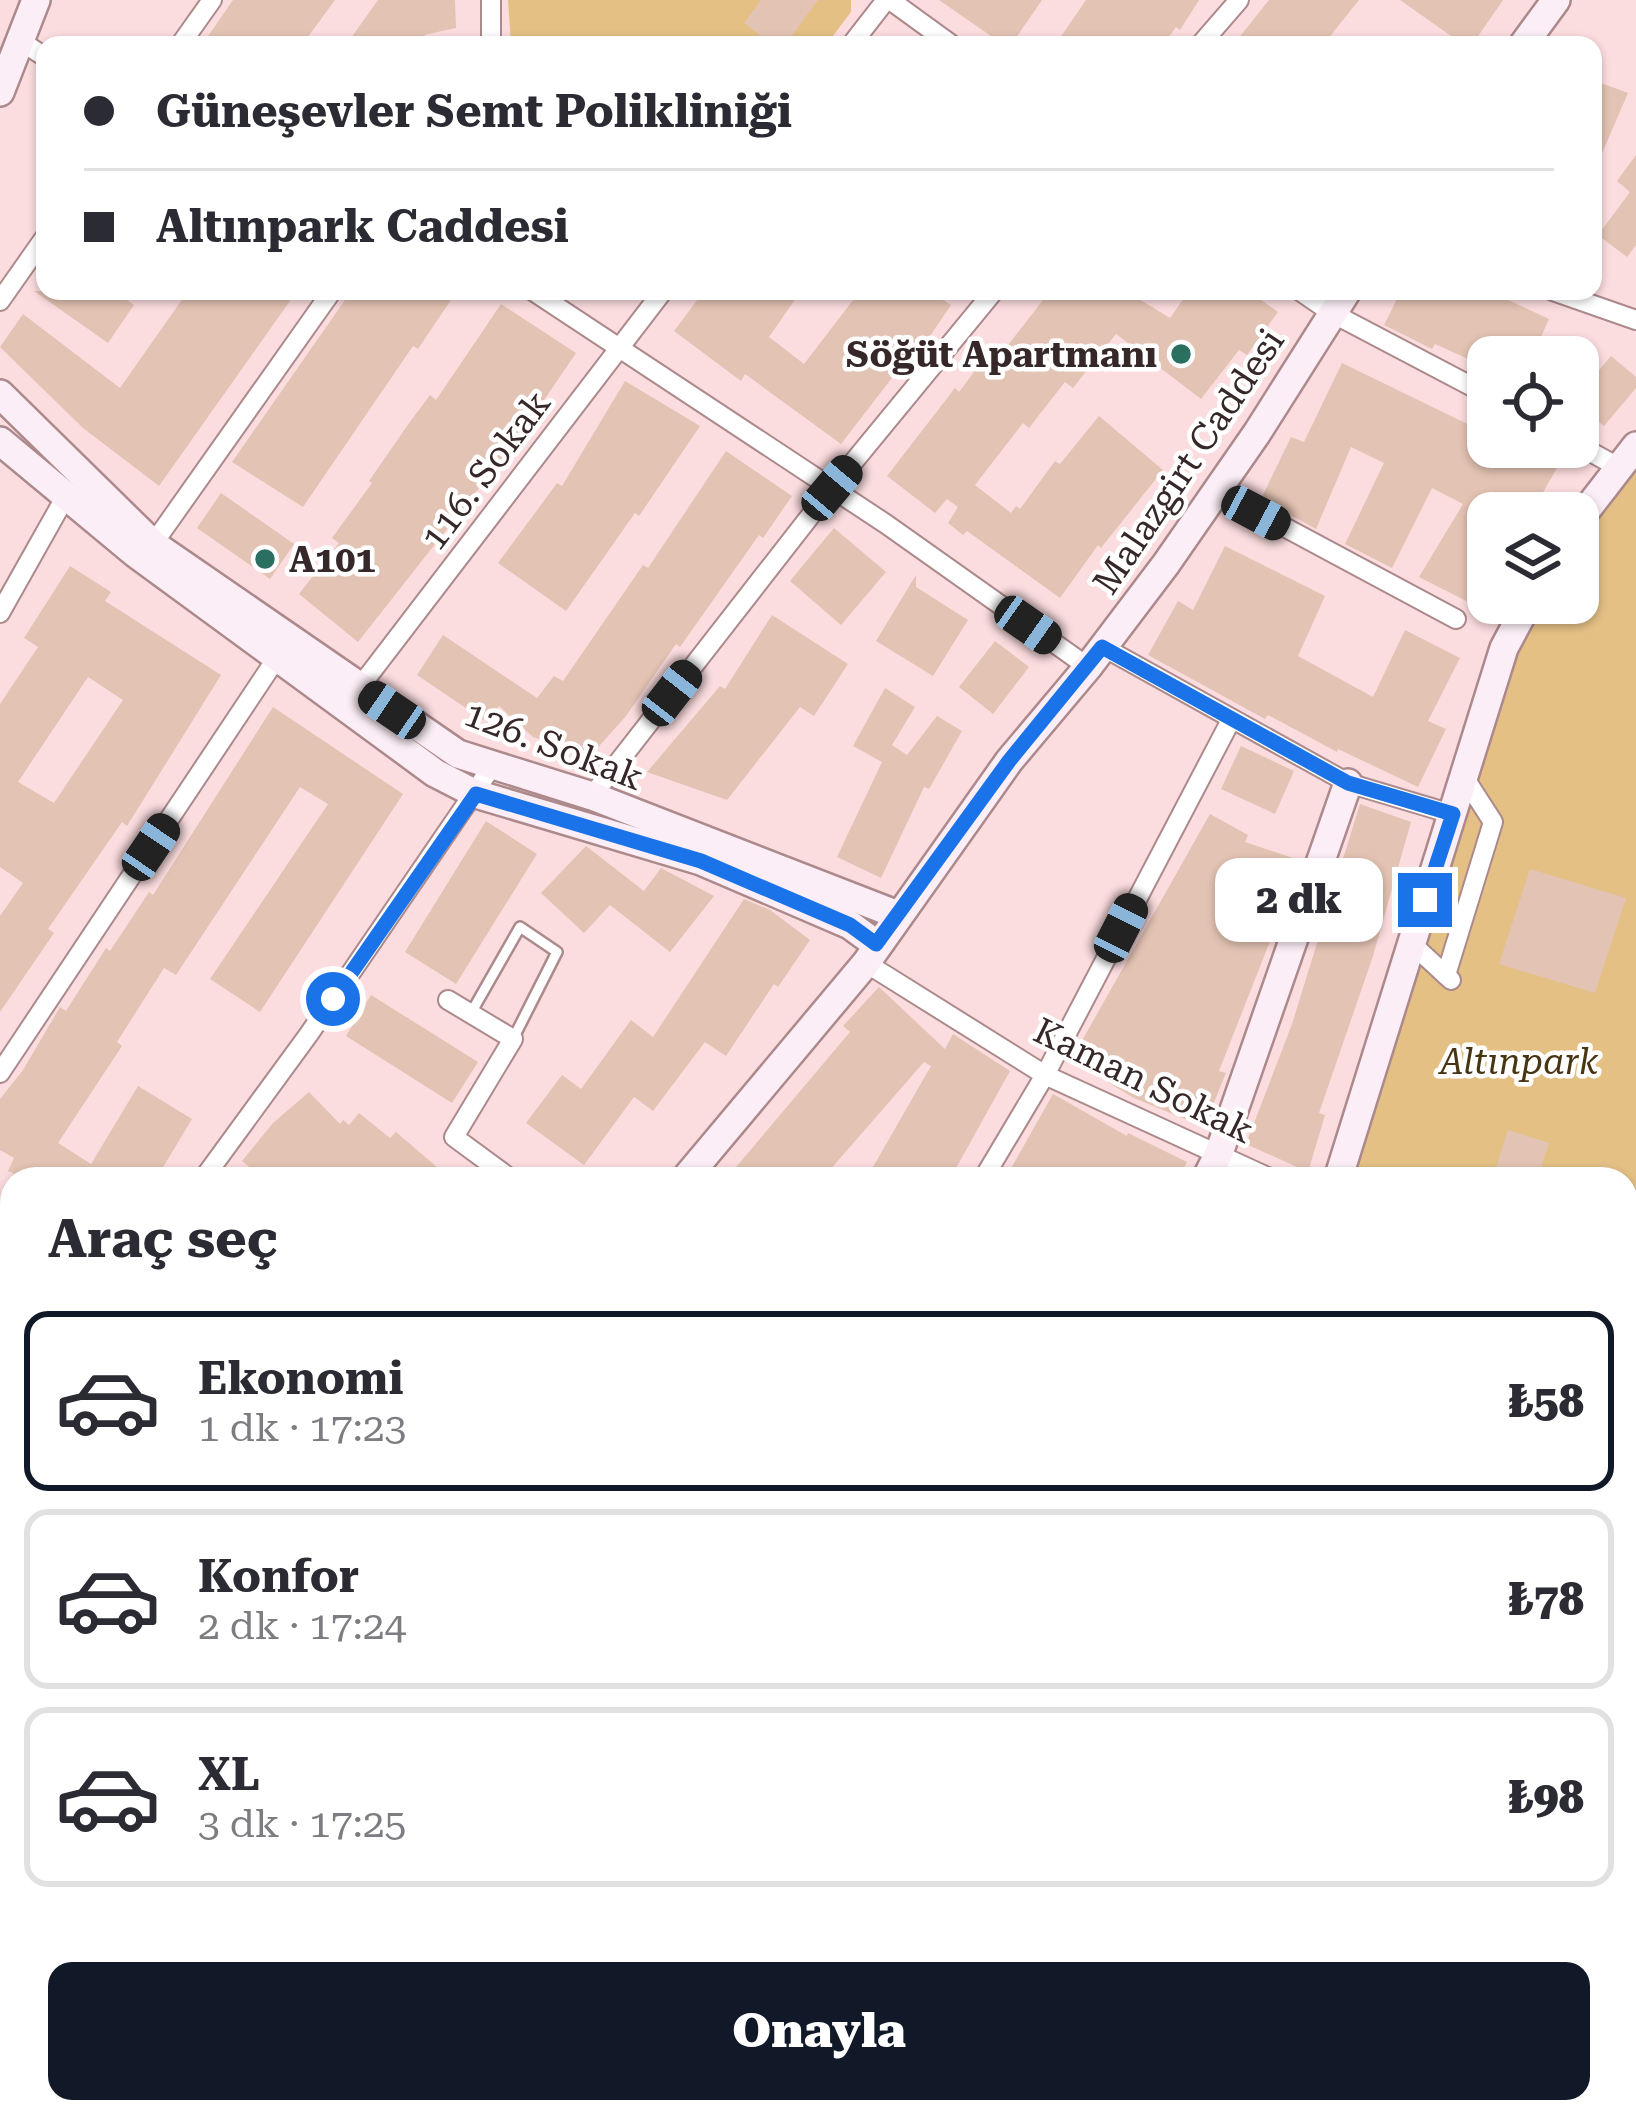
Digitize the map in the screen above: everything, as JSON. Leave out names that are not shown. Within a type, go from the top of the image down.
[{"type":"street","points":[[0,92],[36,0]]},
{"type":"street","points":[[186,36],[212,0]]},
{"type":"street","points":[[491,0],[491,36]]},
{"type":"street","points":[[858,36],[888,0],[939,36]]},
{"type":"street","points":[[1208,36],[1239,0]]},
{"type":"street","points":[[1529,36],[1556,0]]},
{"type":"street","points":[[19,40],[36,51]]},
{"type":"street","points":[[0,301],[36,250]]},
{"type":"street","points":[[153,544],[326,300]]},
{"type":"street","points":[[547,300],[1095,657],[1231,720],[1348,783],[1453,814]]},
{"type":"street","name":"116. Sokak","points":[[359,688],[657,300]]},
{"type":"street","points":[[592,796],[832,488],[987,300]]},
{"type":"street","points":[[1579,300],[1636,320]]},
{"type":"street","points":[[1340,302],[1467,382]]},
{"type":"street","name":"Malazgirt Caddesi","points":[[696,1167],[871,953],[1009,761],[1095,657],[1216,491],[1340,302]]},
{"type":"street","name":"126. Sokak","points":[[0,394],[153,544],[458,754],[592,796],[898,915]]},
{"type":"street","name":"126. Sokak","points":[[0,441],[135,554],[435,773],[476,794],[701,861],[850,925],[871,953]]},
{"type":"street","points":[[1599,493],[1627,456]]},
{"type":"street","points":[[1216,491],[1456,619]]},
{"type":"street","points":[[0,613],[67,494]]},
{"type":"street","points":[[1342,1167],[1504,648],[1517,624]]},
{"type":"street","points":[[0,1073],[276,659]]},
{"type":"street","points":[[990,1167],[1045,1076],[1231,720]]},
{"type":"street","points":[[212,1167],[494,765]]},
{"type":"street","points":[[1412,943],[1449,977],[1493,821],[1464,778]]},
{"type":"street","points":[[1212,1167],[1348,783]]},
{"type":"street","name":"Kaman Sokak","points":[[871,953],[1045,1076],[1248,1167]]},
{"type":"street","points":[[448,1000],[513,1039],[454,1137],[495,1167]]},
{"type":"lane","points":[[471,1013],[520,927],[557,952],[513,1039]]},
{"type":"green space","points":[[508,0],[851,0],[851,12],[833,36],[510,36]]},
{"type":"green space","name":"Altınpark","points":[[1636,446],[1636,1167],[1342,1167],[1521,624],[1599,624],[1599,494]]},
{"type":"building","points":[[233,0],[335,0],[309,36],[208,36]]},
{"type":"building","points":[[378,0],[455,0],[456,28],[425,36],[352,36]]},
{"type":"building","points":[[761,0],[818,0],[792,36],[761,36],[744,23]]},
{"type":"building","points":[[939,0],[1042,0],[1017,36],[991,36]]},
{"type":"building","points":[[1086,0],[1199,0],[1180,30],[1176,27],[1170,36],[1061,36]]},
{"type":"building","points":[[1269,0],[1359,0],[1330,36],[1240,36]]},
{"type":"building","points":[[1400,0],[1503,0],[1478,36],[1451,36]]},
{"type":"building","points":[[1602,83],[1628,93],[1602,153]]},
{"type":"building","points":[[1636,155],[1636,245],[1627,257],[1602,238],[1602,230],[1630,192],[1617,181]]},
{"type":"building","points":[[47,300],[127,300],[134,305],[108,343]]},
{"type":"building","points":[[182,300],[291,300],[159,486],[83,428],[0,347],[23,314],[120,388]]},
{"type":"building","points":[[345,300],[451,300],[418,349],[413,346],[303,507],[232,462]]},
{"type":"building","points":[[697,300],[795,300],[769,337],[804,364],[853,300],[944,300],[951,305],[841,444],[745,374],[741,381],[674,331]]},
{"type":"building","points":[[1043,300],[1141,300],[1170,318],[1183,300],[1261,300],[1278,312],[1247,355],[1239,350],[1201,399],[1116,334],[1073,388],[1065,382],[1029,428],[1023,423],[975,485],[1011,513],[1016,506],[1020,509],[1055,461],[1060,464],[1099,416],[1163,470],[1101,548],[1098,545],[1060,598],[967,531],[963,535],[948,523],[958,507],[947,499],[935,513],[887,476],[992,348],[1001,354]]},
{"type":"building","points":[[1396,300],[1508,300],[1549,319],[1541,336],[1467,336],[1467,358],[1435,344],[1432,349],[1384,325]]},
{"type":"building","points":[[501,304],[576,353],[517,440],[358,642],[299,594],[339,543],[332,538],[407,426],[430,395],[436,400]]},
{"type":"building","points":[[1611,356],[1636,377],[1636,388],[1604,426],[1599,422],[1599,370]]},
{"type":"building","points":[[1342,363],[1467,424],[1467,468],[1557,468],[1543,492],[1467,492],[1467,601],[1419,577],[1463,504],[1432,488],[1392,568],[1345,544],[1384,463],[1351,447],[1316,529],[1261,499],[1291,437],[1304,442]]},
{"type":"building","points":[[625,381],[700,426],[566,611],[498,563],[557,483],[562,486]]},
{"type":"building","points":[[726,451],[792,496],[680,647],[676,644],[626,716],[592,754],[533,737],[499,706],[488,723],[417,675],[443,635],[537,698],[554,676],[563,681],[643,565],[648,568]]},
{"type":"building","points":[[221,493],[294,544],[270,579],[197,528]]},
{"type":"building","points":[[834,528],[886,572],[841,625],[790,581]]},
{"type":"building","points":[[1225,546],[1325,596],[1298,656],[1373,697],[1405,630],[1460,658],[1428,721],[1446,729],[1418,787],[1268,715],[1265,719],[1148,655],[1178,601],[1193,610]]},
{"type":"building","points":[[70,566],[111,592],[105,601],[221,675],[127,826],[122,822],[48,929],[54,933],[0,1012],[0,916],[23,883],[0,867],[0,704],[38,647],[24,638]],"holes":[[[88,677],[123,700],[54,803],[18,782]]]},
{"type":"building","points":[[916,575],[916,587],[968,620],[933,676],[876,641]]},
{"type":"building","points":[[772,615],[848,664],[814,716],[800,707],[727,800],[647,772],[720,686],[725,689]]},
{"type":"building","points":[[995,641],[1029,667],[993,714],[959,687]]},
{"type":"building","points":[[885,688],[915,707],[892,745],[907,755],[937,716],[962,731],[929,789],[924,787],[881,878],[837,857],[882,762],[853,746]]},
{"type":"building","points":[[273,707],[403,794],[260,1012],[210,979],[328,804],[300,787],[176,975],[164,968],[117,1042],[122,1046],[58,1143],[91,1164],[138,1086],[192,1119],[163,1167],[10,1167],[14,1158],[0,1150],[0,1099],[60,1007],[66,1011],[106,948],[110,951],[149,892],[153,895]]},
{"type":"building","points":[[1241,746],[1294,771],[1275,814],[1221,789]]},
{"type":"building","points":[[1360,804],[1411,822],[1373,956],[1319,1113],[1325,1115],[1309,1167],[1297,1167],[1246,1144],[1292,1024]]},
{"type":"building","points":[[1210,814],[1248,835],[1245,842],[1293,858],[1274,931],[1219,1071],[1226,1073],[1204,1127],[1134,1098],[1071,1060]]},
{"type":"building","points":[[486,821],[537,854],[456,984],[405,952]]},
{"type":"building","points":[[586,846],[644,891],[661,868],[714,896],[670,952],[610,905],[584,933],[541,893]]},
{"type":"building","points":[[1530,869],[1626,898],[1595,993],[1499,964]]},
{"type":"building","points":[[744,899],[770,910],[810,940],[726,1056],[705,1042],[653,1111],[634,1097],[584,1165],[526,1123],[562,1075],[581,1089],[631,1020],[653,1037]]},
{"type":"building","points":[[879,987],[945,1049],[953,1034],[1010,1071],[957,1167],[873,1167],[931,1066],[924,1062],[832,1167],[736,1167],[850,1032],[843,1026]]},
{"type":"building","points":[[371,995],[478,1062],[452,1103],[346,1036]]},
{"type":"building","points":[[309,1092],[340,1124],[343,1120],[349,1125],[359,1113],[390,1138],[396,1132],[437,1167],[249,1167],[242,1161],[273,1123]]},
{"type":"building","points":[[1053,1094],[1127,1136],[1187,1162],[1184,1167],[1012,1167]]},
{"type":"building","points":[[1508,1130],[1549,1143],[1541,1167],[1496,1167]]},
{"type":"place","name":"Söğüt Apartmanı","points":[[1181,354]]},
{"type":"place","name":"A101","points":[[265,559]]},
{"type":"route","points":[[333,999],[476,794],[701,861],[850,925],[876,944],[1009,761],[1102,647],[1348,783],[1453,814],[1425,900]]}]
